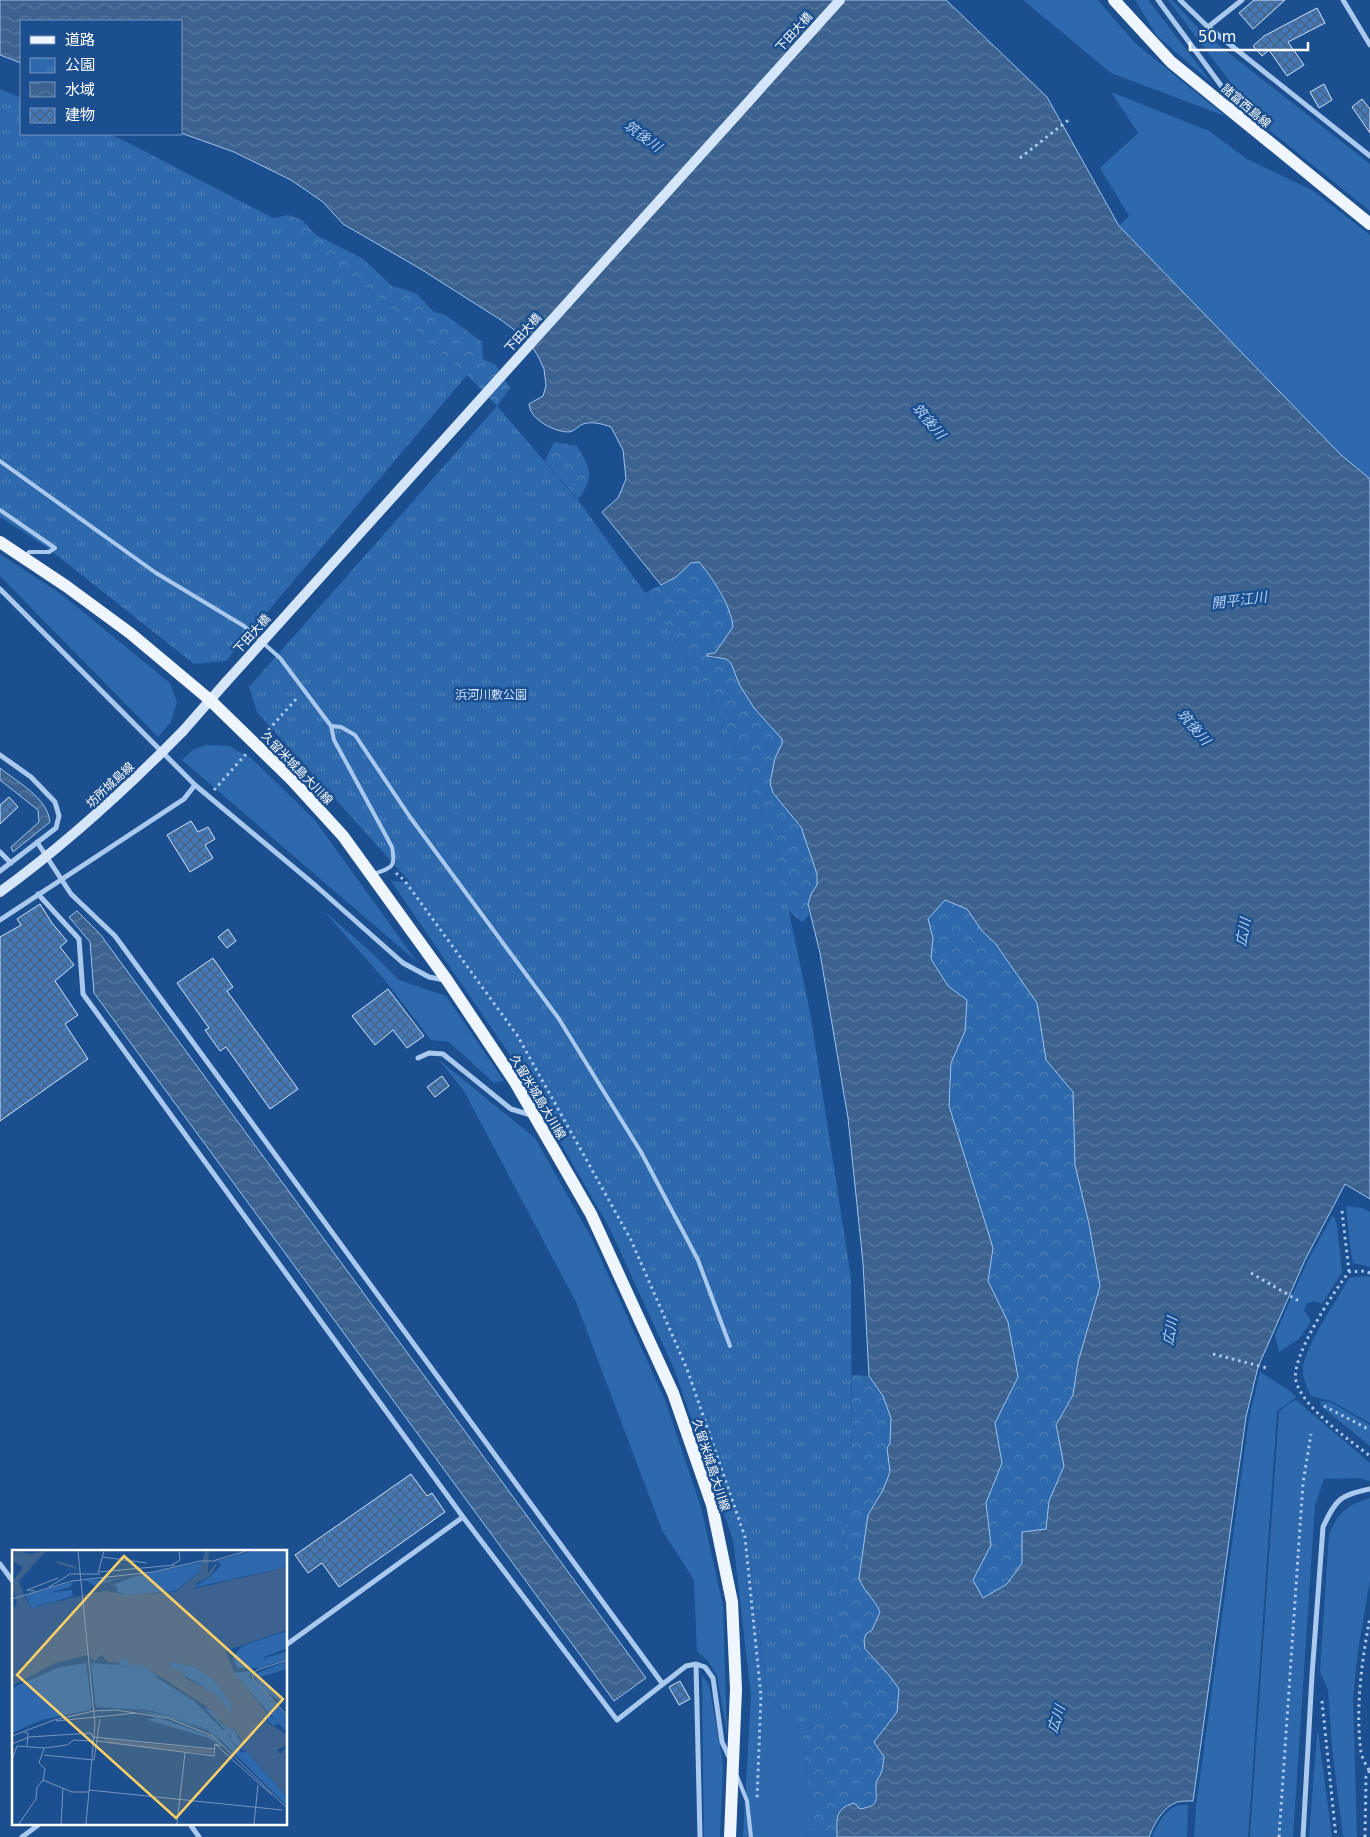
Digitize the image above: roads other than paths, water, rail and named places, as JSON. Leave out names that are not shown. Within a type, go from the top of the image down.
[{"type":"main road","name":"下田大橋","points":[[226,682],[840,0]]},
{"type":"main road","name":"諸富西島線","points":[[1114,0],[1171,62],[1370,224]]},
{"type":"main road","name":"久留米城島大川線","points":[[0,542],[130,633],[210,700],[292,780],[344,836],[447,980],[515,1082],[591,1214],[673,1393],[712,1506],[732,1602],[736,1689],[730,1837]]},
{"type":"main road","name":"坊所城島線","points":[[0,892],[57,849],[135,780],[183,731],[226,682]]},
{"type":"street","points":[[1158,0],[1256,133]]},
{"type":"street","points":[[1180,0],[1208,27],[1370,156]]},
{"type":"street","points":[[1208,27],[1242,0]]},
{"type":"street","points":[[1342,0],[1370,45]]},
{"type":"street","points":[[0,589],[195,785],[316,886],[403,963],[429,977],[447,980]]},
{"type":"street","points":[[0,755],[31,777],[55,802],[59,816],[56,828],[0,871]]},
{"type":"street","points":[[0,920],[184,799],[195,785]]},
{"type":"street","points":[[37,842],[60,880],[71,894],[115,936],[662,1683]]},
{"type":"street","points":[[0,852],[11,863]]},
{"type":"street","points":[[38,894],[79,939],[83,994],[463,1517],[616,1720],[686,1666],[696,1664],[705,1667],[714,1678],[722,1742],[733,1767]]},
{"type":"street","points":[[418,1058],[429,1053],[443,1054],[511,1109],[534,1116]]},
{"type":"street","points":[[1303,1837],[1323,1527],[1332,1508],[1347,1494],[1370,1489]]},
{"type":"street","points":[[288,1644],[463,1517]]},
{"type":"street","points":[[0,1564],[12,1580]]},
{"type":"street","points":[[696,1664],[700,1837]]},
{"type":"street","points":[[22,1837],[40,1824]]},
{"type":"street","points":[[190,1824],[200,1837]]},
{"type":"lane","points":[[0,461],[156,573],[244,626],[280,658],[331,726],[334,740],[392,847],[394,861],[391,868],[372,875]]},
{"type":"lane","points":[[0,510],[55,548],[50,552],[30,552],[24,557]]},
{"type":"lane","points":[[331,726],[342,727],[355,735],[410,817],[559,1019],[641,1152],[698,1260],[730,1346]]},
{"type":"lane","points":[[733,1767],[746,1800],[751,1837]]},
{"type":"water","points":[[0,0],[946,0],[1047,97],[1119,226],[1341,455],[1370,479],[1370,1199],[1345,1184],[1305,1260],[1258,1367],[1246,1417],[1193,1801],[1177,1802],[1167,1808],[1156,1822],[1149,1837],[837,1837],[838,1816],[843,1808],[854,1803],[860,1809],[872,1806],[876,1801],[876,1783],[882,1771],[884,1757],[874,1742],[897,1712],[899,1689],[865,1649],[864,1640],[866,1634],[872,1630],[880,1612],[859,1578],[868,1515],[883,1490],[890,1472],[887,1448],[890,1443],[891,1418],[883,1396],[869,1376],[863,1263],[848,1118],[820,953],[808,904],[811,894],[817,885],[817,874],[801,827],[773,793],[770,783],[775,758],[782,744],[782,739],[754,708],[739,684],[731,663],[726,659],[707,656],[707,654],[715,653],[733,627],[725,601],[710,576],[699,562],[691,563],[676,577],[661,585],[602,512],[618,498],[626,479],[623,450],[611,427],[590,423],[583,424],[569,432],[557,430],[538,420],[530,410],[529,404],[543,396],[546,386],[544,369],[529,341],[501,320],[419,268],[343,224],[323,202],[291,180],[234,152],[182,133],[182,20],[20,20],[20,63],[0,55]],"holes":[[[945,900],[967,909],[982,931],[995,943],[1037,1003],[1046,1060],[1073,1092],[1075,1165],[1089,1224],[1100,1286],[1078,1362],[1073,1395],[1056,1425],[1064,1466],[1049,1501],[1046,1529],[1022,1532],[1022,1563],[1007,1584],[983,1598],[973,1580],[991,1545],[986,1503],[1002,1463],[995,1423],[1018,1377],[1008,1322],[988,1281],[993,1248],[949,1106],[951,1063],[965,1031],[967,1000],[948,986],[931,959],[933,938],[928,919]]]},
{"type":"water","points":[[0,768],[38,798],[48,813],[50,822],[13,852],[11,847],[39,822],[38,810],[0,780]]},
{"type":"water","points":[[77,911],[100,934],[646,1678],[614,1701],[94,993],[90,942],[69,917]]},
{"type":"water label","name":"筑後川","points":[[643,136]]},
{"type":"water label","name":"筑後川","points":[[929,421]]},
{"type":"water label","name":"開平江川","points":[[1239,600]]},
{"type":"water label","name":"筑後川","points":[[1194,727]]},
{"type":"water label","name":"広川","points":[[1243,932]]},
{"type":"water label","name":"広川","points":[[1170,1331]]},
{"type":"water label","name":"広川","points":[[1056,1719]]},
{"type":"park label","name":"浜河川敷公園","points":[[491,695]]}]
